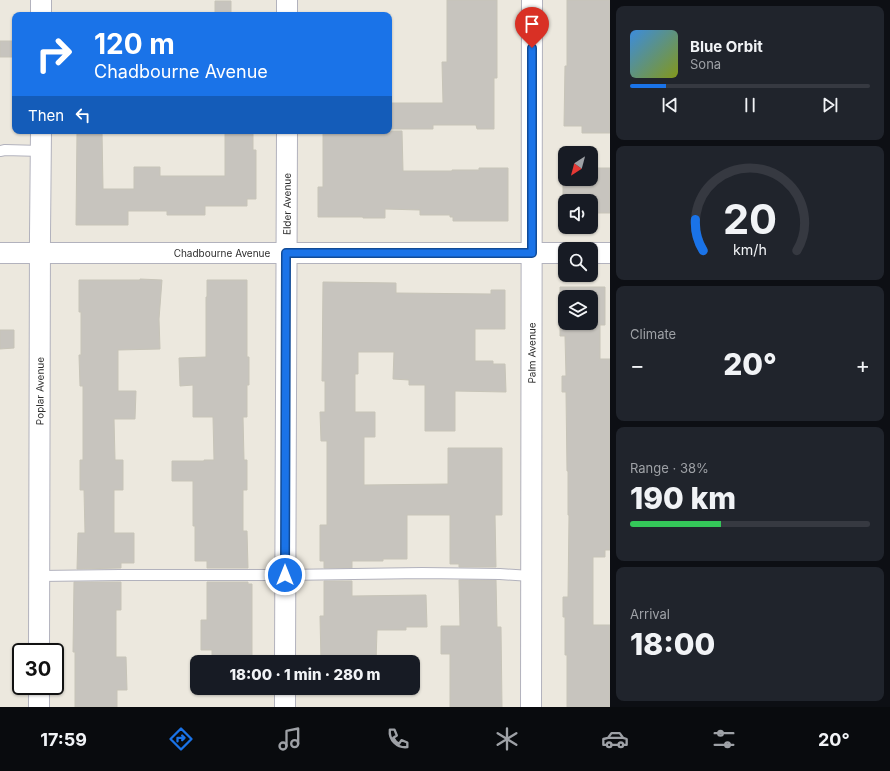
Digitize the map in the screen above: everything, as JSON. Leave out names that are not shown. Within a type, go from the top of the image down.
[{"type":"street","points":[[41,0],[41,12]]},
{"type":"street","points":[[287,0],[287,12]]},
{"type":"street","name":"Palm Avenue","points":[[531,707],[532,0]]},
{"type":"street","name":"Poplar Avenue","points":[[39,643],[41,134]]},
{"type":"street","name":"Elder Avenue","points":[[285,655],[287,134]]},
{"type":"street","name":"Chadbourne Avenue","points":[[0,252],[558,253]]},
{"type":"street","points":[[598,253],[610,253]]},
{"type":"street","points":[[39,695],[39,707]]},
{"type":"street","points":[[285,695],[285,707]]},
{"type":"lane","points":[[0,151],[41,151]]},
{"type":"lane","points":[[39,576],[136,574],[285,575],[422,573],[531,576]]},
{"type":"building","points":[[447,0],[497,0],[497,78],[494,78],[494,129],[477,129],[476,125],[433,125],[433,129],[392,129],[392,103],[443,103],[442,62],[447,62]]},
{"type":"building","points":[[567,0],[610,0],[610,133],[582,133],[582,126],[564,126],[565,66],[567,66]]},
{"type":"building","points":[[215,1],[231,1],[231,12],[215,12]]},
{"type":"building","points":[[0,41],[12,41],[12,57],[0,57]]},
{"type":"building","points":[[392,131],[402,131],[403,171],[452,171],[479,170],[479,168],[508,168],[508,221],[453,221],[453,217],[450,217],[450,215],[420,215],[420,210],[385,209],[385,218],[318,217],[318,187],[323,187],[323,134],[392,134]]},
{"type":"building","points":[[77,134],[102,134],[103,189],[134,189],[134,167],[160,167],[160,176],[225,176],[225,134],[253,134],[253,150],[256,150],[256,199],[247,199],[247,206],[205,206],[205,215],[167,215],[167,211],[128,211],[128,225],[76,225]]},
{"type":"building","points":[[598,168],[610,168],[610,213],[598,213],[598,194],[563,194],[563,186],[598,186]]},
{"type":"building","points":[[79,280],[162,280],[159,319],[160,349],[118,350],[118,391],[136,391],[135,419],[114,419],[115,460],[123,460],[123,490],[114,490],[114,533],[134,533],[134,563],[121,563],[121,568],[77,569],[78,533],[85,533],[84,490],[80,490],[80,460],[83,460],[83,386],[80,386],[79,355],[81,355],[81,312],[79,312]]},
{"type":"building","points":[[207,280],[247,280],[247,357],[249,357],[249,385],[247,385],[247,417],[243,417],[244,460],[247,460],[247,490],[243,490],[243,531],[247,531],[248,568],[207,568],[207,561],[195,561],[193,481],[172,481],[172,461],[214,460],[213,417],[193,417],[193,385],[180,386],[179,358],[206,357]]},
{"type":"building","points":[[323,282],[396,283],[396,293],[491,294],[491,290],[505,290],[505,329],[475,329],[475,361],[493,361],[493,364],[505,364],[506,392],[455,391],[455,431],[425,431],[425,385],[409,385],[409,380],[393,379],[394,352],[358,352],[358,374],[355,374],[355,412],[375,412],[375,437],[364,437],[364,485],[448,484],[448,448],[502,448],[502,515],[495,515],[496,567],[459,567],[459,564],[450,564],[450,515],[407,515],[407,559],[352,561],[352,568],[324,568],[324,561],[320,561],[320,525],[327,525],[327,441],[321,441],[320,412],[325,412],[325,381],[322,381]]},
{"type":"building","points":[[560,287],[605,287],[605,325],[600,325],[600,359],[610,359],[610,550],[605,550],[605,557],[593,557],[593,625],[610,625],[610,707],[567,707],[567,655],[565,655],[565,617],[563,617],[563,597],[568,597],[569,515],[566,392],[562,392],[562,376],[566,376],[565,336],[560,336],[560,330],[598,330],[598,290],[560,290]]},
{"type":"building","points":[[0,330],[14,330],[14,348],[0,349]]},
{"type":"building","points":[[459,580],[496,580],[497,627],[501,627],[502,707],[450,707],[450,654],[441,654],[441,626],[460,626]]},
{"type":"building","points":[[324,581],[352,581],[352,596],[426,595],[427,627],[406,627],[406,630],[377,630],[376,655],[321,655],[320,616],[324,616]]},
{"type":"building","points":[[74,582],[121,582],[121,610],[116,610],[116,657],[126,657],[127,690],[117,690],[117,707],[75,707],[75,652],[73,652]]},
{"type":"building","points":[[207,582],[248,582],[248,584],[252,584],[252,655],[212,655],[212,650],[201,650],[201,620],[207,620]]},
{"type":"route","points":[[285,575],[286,253],[532,253],[532,48]]}]
